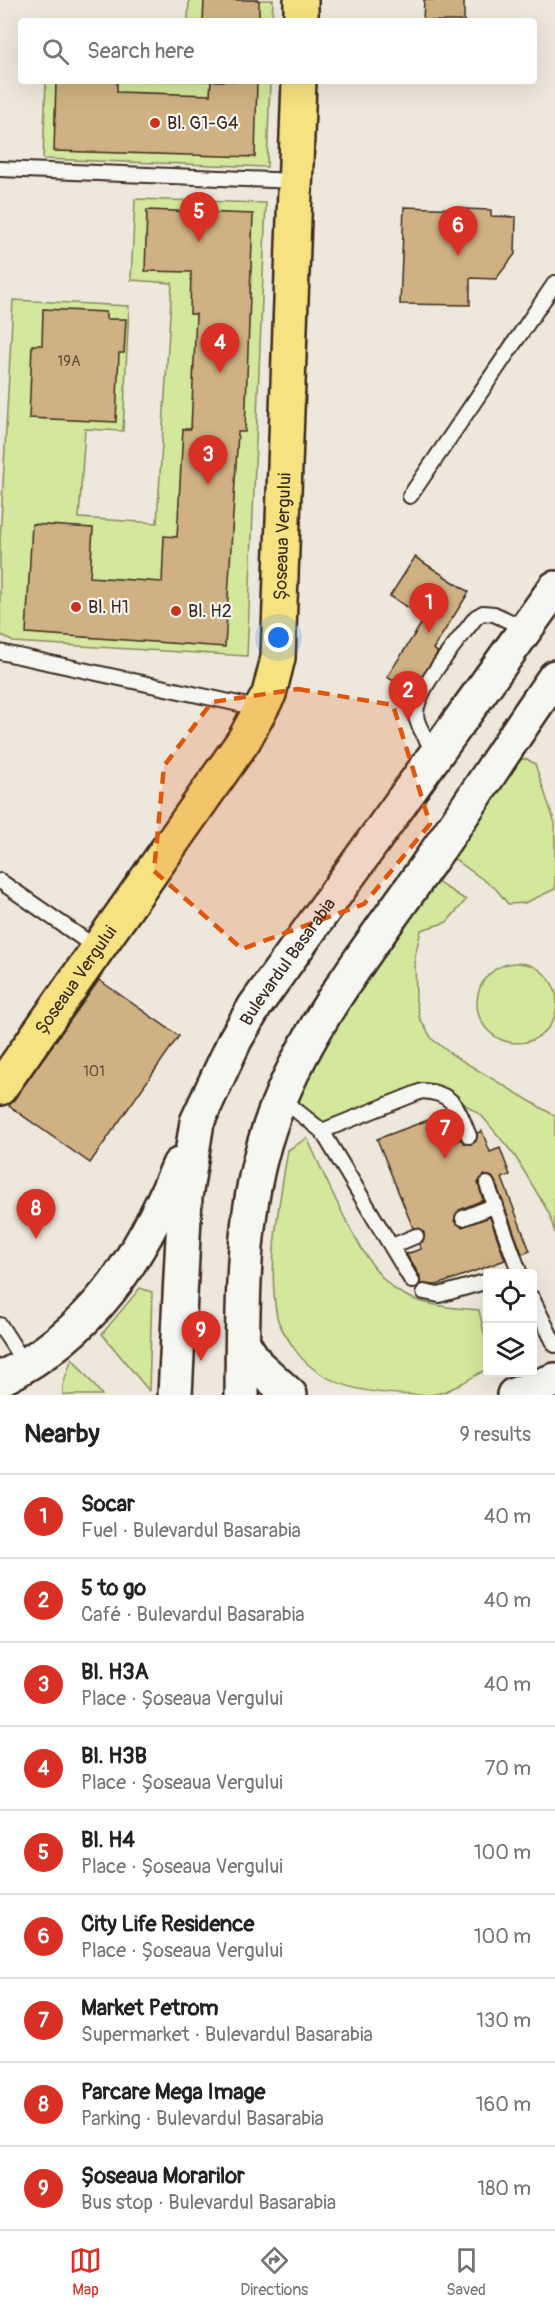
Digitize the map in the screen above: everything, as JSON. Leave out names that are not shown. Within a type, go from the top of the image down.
[{"type":"main road","points":[[301,0],[301,18]]},
{"type":"main road","name":"Șoseaua Vergului","points":[[0,1088],[244,740],[262,709],[275,675],[280,635],[299,84]]},
{"type":"main road","name":"Bulevardul Basarabia","points":[[175,1395],[184,1207],[197,1122],[235,1040],[255,1006],[437,756],[555,588]]},
{"type":"main road","points":[[242,1395],[245,1251],[254,1187],[268,1130],[280,1098],[298,1060],[350,974],[555,677]]},
{"type":"main road","points":[[13,1373],[79,1327],[109,1294],[153,1223],[197,1122]]},
{"type":"main road","points":[[243,1343],[257,1365],[290,1395]]},
{"type":"main road","points":[[514,1395],[555,1380]]},
{"type":"lane","points":[[0,169],[296,181]]},
{"type":"lane","points":[[410,496],[555,283]]},
{"type":"lane","points":[[437,756],[417,720],[416,704],[436,671],[476,617],[483,613],[494,615],[526,629]]},
{"type":"lane","points":[[0,652],[262,709]]},
{"type":"lane","points":[[0,881],[98,949]]},
{"type":"lane","points":[[322,1131],[422,1091],[435,1092],[451,1100],[458,1108],[469,1136]]},
{"type":"lane","points":[[280,1098],[322,1131],[412,1281]]},
{"type":"lane","points":[[487,1184],[517,1269]]},
{"type":"lane","points":[[463,1218],[496,1205]]},
{"type":"lane","points":[[392,1246],[416,1236]]},
{"type":"lane","points":[[424,1292],[439,1295],[483,1282]]},
{"type":"lane","points":[[537,1308],[555,1345]]},
{"type":"lane","points":[[0,1325],[13,1373]]},
{"type":"highlighted area","points":[[298,689],[393,705],[430,824],[364,904],[242,949],[154,871],[164,766],[212,702]]},
{"type":"green space","points":[[189,0],[273,0],[272,18],[188,18]]},
{"type":"green space","name":"Bl. G1-G4","points":[[46,84],[270,84],[267,167],[43,159]]},
{"type":"green space","points":[[135,199],[266,203],[247,656],[13,642],[0,634],[0,540],[13,300],[129,306],[123,431],[85,429],[79,518],[157,523],[172,283],[131,280]]},
{"type":"green space","points":[[527,759],[535,764],[555,823],[555,889],[525,903],[508,904],[496,889],[445,852],[511,760]]},
{"type":"green space","points":[[429,877],[466,900],[447,922],[421,930],[415,956],[416,1001],[420,1019],[432,1039],[454,1056],[555,1116],[555,1233],[549,1213],[515,1156],[482,1116],[435,1084],[423,1083],[325,1124],[289,1097]]},
{"type":"green space","points":[[517,963],[532,966],[545,975],[554,988],[556,1011],[554,1018],[545,1031],[532,1040],[517,1043],[502,1040],[489,1031],[480,1018],[477,1003],[480,988],[489,975],[502,966]]},
{"type":"green space","points":[[307,1138],[359,1244],[385,1281],[408,1297],[438,1306],[479,1310],[483,1328],[483,1371],[437,1394],[390,1394],[351,1387],[333,1380],[316,1371],[302,1358],[279,1324],[274,1296],[274,1254],[288,1150]]},
{"type":"green space","points":[[140,1288],[152,1292],[149,1391],[102,1334]]},
{"type":"green space","points":[[72,1358],[102,1395],[63,1395],[63,1385]]},
{"type":"building","points":[[204,0],[259,0],[259,18],[203,18]]},
{"type":"building","points":[[424,0],[464,0],[464,18],[423,18]]},
{"type":"building","name":"Bl. G1-G4","points":[[56,84],[117,84],[117,92],[210,95],[211,84],[257,84],[255,157],[54,151]]},
{"type":"building","points":[[404,207],[491,210],[491,216],[516,217],[515,254],[496,279],[470,278],[470,305],[400,304]]},
{"type":"building","points":[[147,210],[253,214],[245,432],[238,432],[225,647],[26,633],[32,524],[93,528],[90,577],[162,582],[164,536],[177,537],[183,429],[191,429],[196,314],[190,314],[191,272],[145,271]]},
{"type":"building","points":[[43,309],[106,312],[106,319],[126,319],[124,353],[119,353],[116,422],[29,418],[32,345],[42,345]]},
{"type":"building","points":[[415,557],[469,592],[433,649],[438,652],[413,693],[387,677],[425,618],[390,596]]},
{"type":"building","points":[[99,980],[179,1036],[90,1163],[9,1106]]},
{"type":"building","points":[[447,1113],[457,1141],[461,1139],[464,1143],[472,1144],[476,1141],[477,1133],[482,1131],[490,1152],[500,1148],[510,1175],[502,1178],[530,1251],[522,1254],[495,1181],[492,1177],[484,1175],[478,1183],[483,1200],[459,1210],[454,1221],[462,1227],[490,1217],[505,1260],[437,1285],[420,1284],[420,1276],[406,1254],[421,1249],[419,1244],[423,1241],[424,1233],[421,1229],[413,1228],[377,1139]]},
{"type":"place","name":"Bl. G1-G4","points":[[155,123]]},
{"type":"place","name":"Bl. H4","points":[[199,242]]},
{"type":"place","name":"City Life Residence","points":[[458,256]]},
{"type":"place","name":"Bl. H3B","points":[[220,373]]},
{"type":"place","name":"Bl. H3A","points":[[208,485]]},
{"type":"place","name":"Bl. H1","points":[[76,607]]},
{"type":"place","name":"Bl. H2","points":[[176,611]]},
{"type":"place","name":"Socar","points":[[429,633]]},
{"type":"place","name":"5 to go","points":[[408,721]]},
{"type":"place","name":"Market Petrom","points":[[445,1159]]},
{"type":"place","name":"Parcare Mega Image","points":[[36,1239]]},
{"type":"place","name":"Șoseaua Morarilor","points":[[201,1361]]}]
